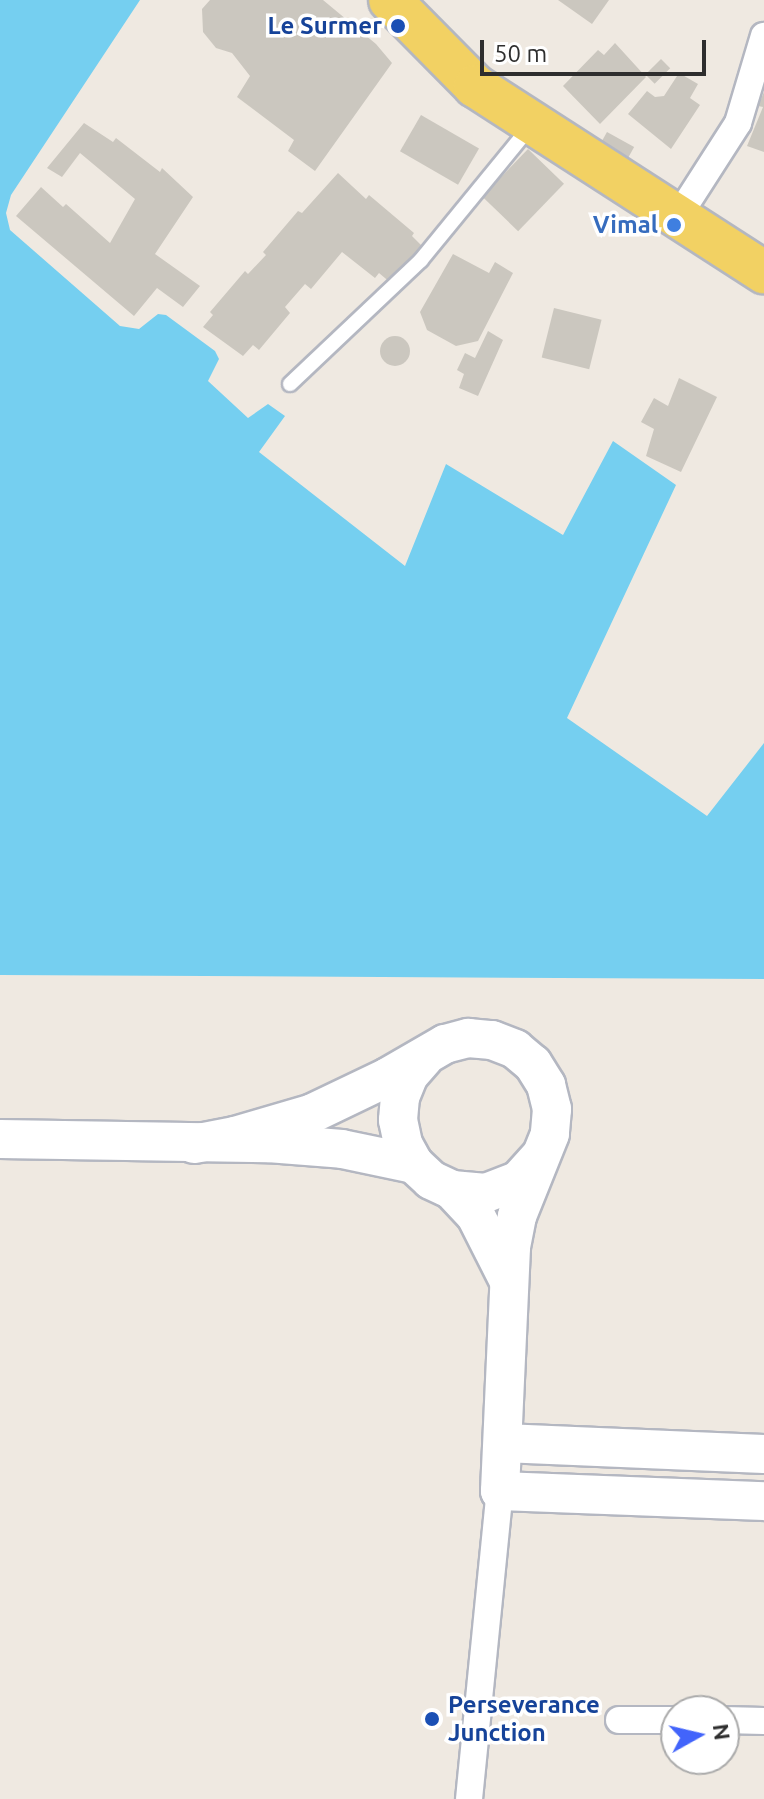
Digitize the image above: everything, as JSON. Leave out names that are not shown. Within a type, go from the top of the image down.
[{"type":"main road","points":[[390,0],[475,86],[764,272]]},
{"type":"street","points":[[679,215],[738,123],[764,36]]},
{"type":"street","points":[[194,1144],[248,1133],[313,1113],[424,1058],[445,1044],[468,1038],[492,1040],[515,1049],[533,1064],[546,1085],[552,1109],[550,1134],[517,1216],[509,1280],[500,1491],[469,1799]]},
{"type":"street","points":[[424,1058],[409,1075],[399,1109],[403,1144],[414,1164],[431,1180],[452,1190],[486,1193],[518,1181],[541,1156]]},
{"type":"street","points":[[0,1139],[268,1143],[342,1149],[414,1164]]},
{"type":"street","points":[[452,1190],[476,1216],[495,1247],[509,1280]]},
{"type":"street","points":[[503,1443],[764,1454]]},
{"type":"street","points":[[500,1491],[764,1501]]},
{"type":"street","points":[[619,1720],[660,1720]]},
{"type":"street","points":[[740,1720],[764,1721]]},
{"type":"lane","points":[[290,384],[421,260],[533,124]]},
{"type":"water","points":[[0,0],[140,0],[11,195],[6,213],[10,230],[120,326],[139,329],[158,314],[166,315],[215,351],[219,359],[208,381],[248,418],[268,404],[285,416],[259,452],[405,566],[446,464],[563,535],[613,441],[676,485],[567,718],[707,816],[764,743],[764,979],[0,975]]},
{"type":"building","points":[[210,0],[323,0],[376,44],[392,63],[315,171],[288,151],[294,140],[237,97],[250,76],[232,53],[216,48],[203,32],[202,9]]},
{"type":"building","points":[[558,0],[609,0],[592,24]]},
{"type":"building","points":[[615,43],[646,77],[600,124],[563,86],[598,50],[604,55]]},
{"type":"building","points":[[661,59],[670,68],[655,84],[645,75]]},
{"type":"building","points":[[679,73],[698,84],[690,98],[700,105],[671,149],[628,114],[647,91],[655,97],[664,96]]},
{"type":"building","points":[[764,92],[764,152],[747,146],[763,107],[758,106]]},
{"type":"building","points":[[421,115],[479,148],[458,185],[400,151]]},
{"type":"building","points":[[84,123],[113,142],[116,138],[160,172],[162,168],[193,197],[155,254],[200,286],[183,307],[157,288],[134,316],[16,216],[41,187],[63,207],[66,204],[110,243],[135,199],[80,153],[62,177],[47,168]]},
{"type":"building","points":[[607,132],[634,147],[625,164],[598,149]]},
{"type":"building","points":[[528,149],[564,184],[518,231],[482,196]]},
{"type":"building","points":[[338,173],[366,199],[369,195],[414,233],[412,236],[423,247],[392,284],[379,273],[375,278],[342,252],[311,289],[305,284],[285,307],[290,313],[259,350],[253,345],[243,356],[203,327],[213,315],[210,312],[245,271],[248,274],[266,255],[263,252],[298,211],[302,213]]},
{"type":"building","points":[[453,254],[489,273],[495,262],[513,273],[478,341],[456,346],[427,330],[420,312]]},
{"type":"building","points":[[554,308],[602,320],[589,369],[542,357]]},
{"type":"building","points":[[488,331],[503,340],[478,396],[459,388],[464,374],[457,370],[465,353],[475,358]]},
{"type":"building","points":[[395,336],[406,340],[410,351],[406,362],[395,366],[384,362],[380,351],[384,340]]},
{"type":"building","points":[[679,378],[717,397],[681,472],[646,456],[654,429],[641,422],[654,398],[668,406]]},
{"type":"place","name":"Le Surmer","points":[[398,26]]},
{"type":"place","name":"Vimal","points":[[674,225]]},
{"type":"place","name":"Perseverance Junction","points":[[432,1719]]}]
